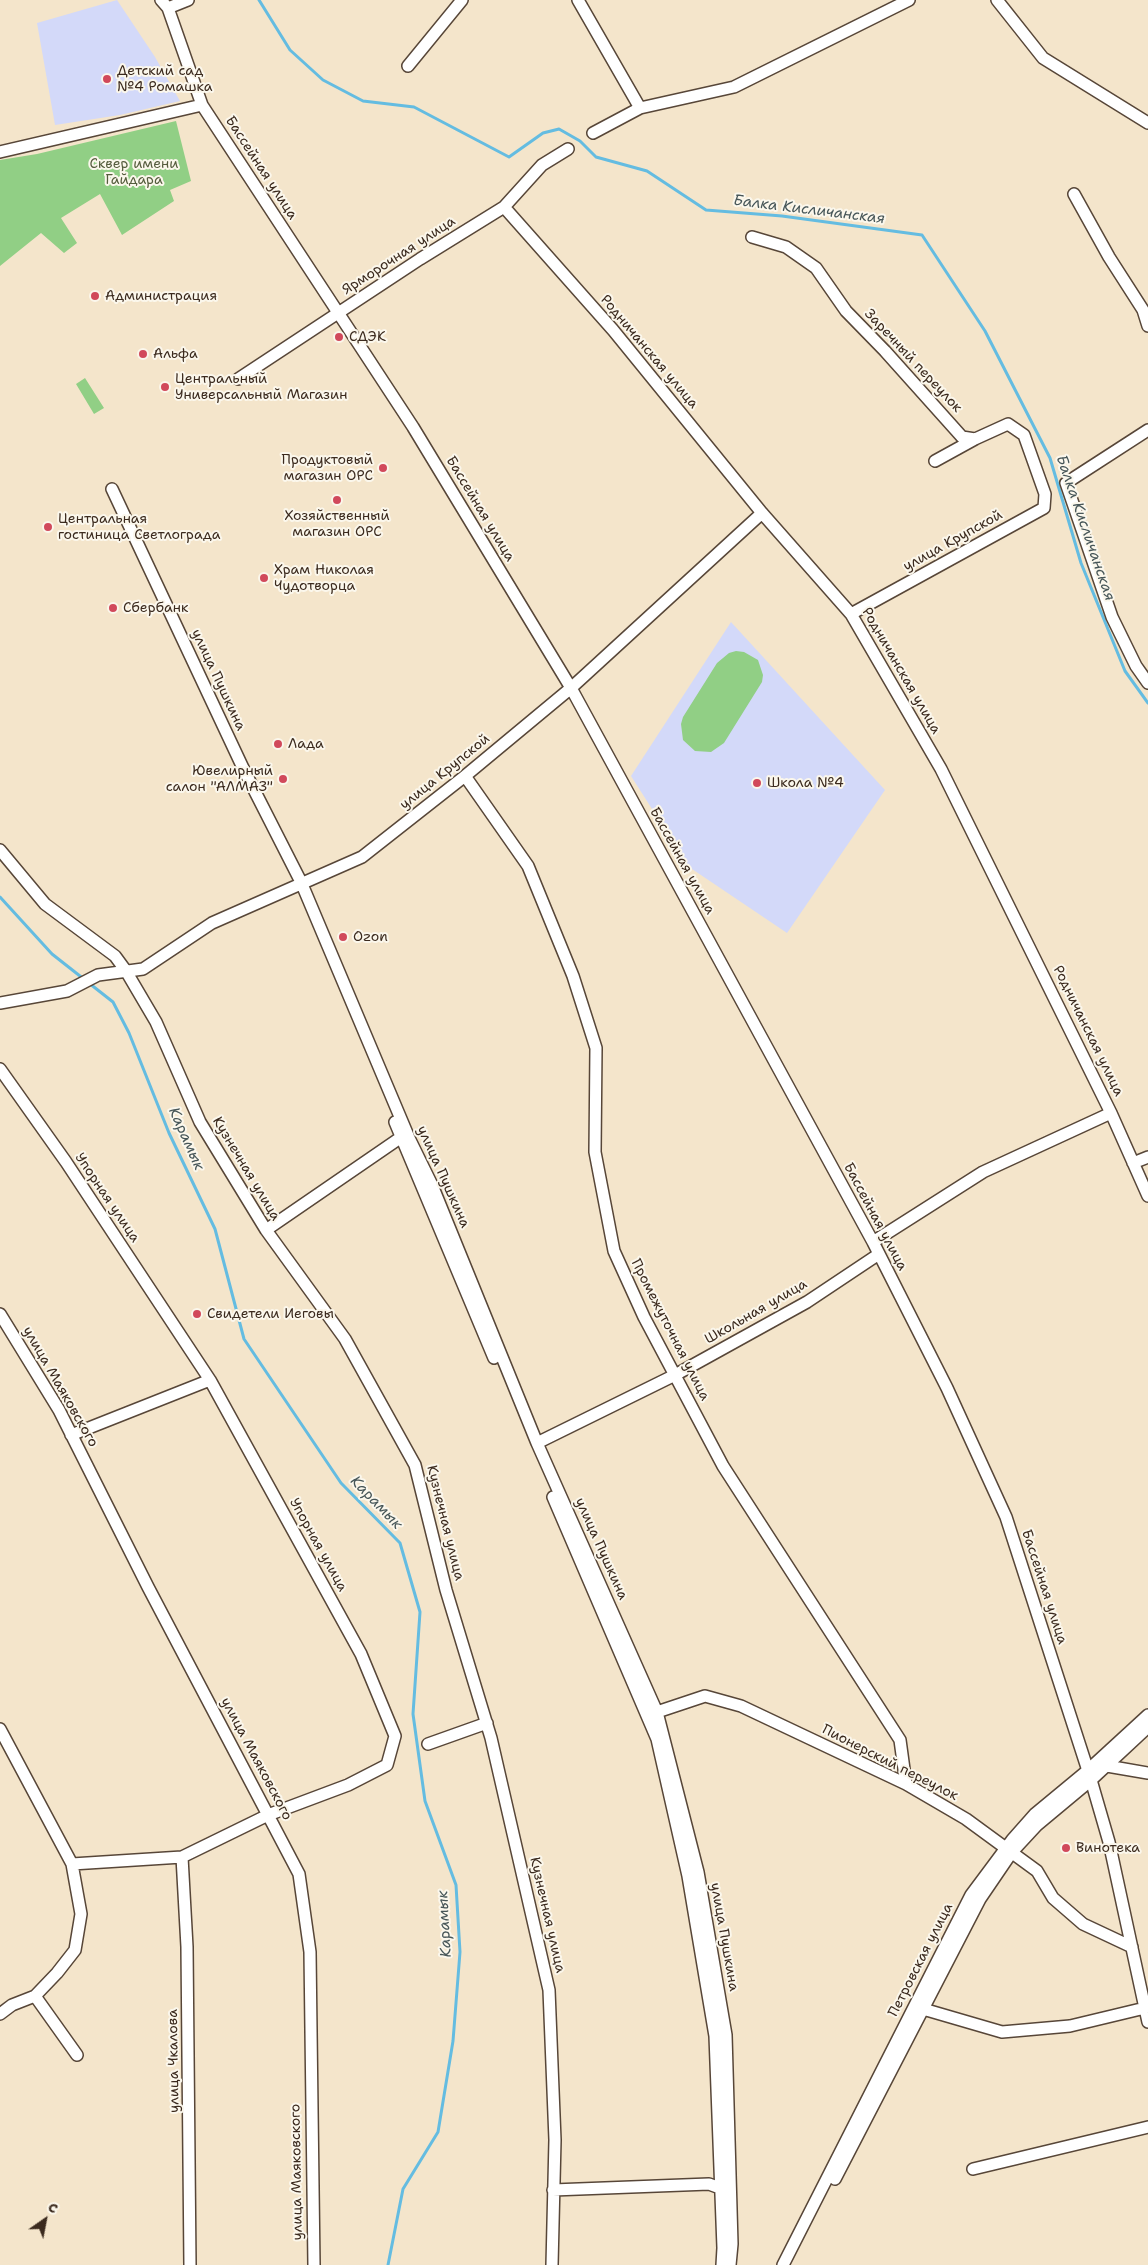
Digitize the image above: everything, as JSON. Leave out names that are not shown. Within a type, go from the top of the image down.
[{"type":"street","points":[[164,4],[188,0]]},
{"type":"street","points":[[408,66],[462,0]]},
{"type":"street","points":[[578,0],[640,108]]},
{"type":"street","points":[[593,133],[640,108],[734,87],[909,0]]},
{"type":"street","points":[[997,0],[1043,58],[1148,123]]},
{"type":"street","name":"Бассейная улица","points":[[164,4],[202,105],[413,427],[570,688],[879,1254],[947,1388],[1006,1516],[1089,1776],[1109,1842],[1148,2022]]},
{"type":"street","points":[[0,152],[202,105]]},
{"type":"street","name":"Ярморочная улица","points":[[238,380],[420,258],[504,207],[542,165],[568,149]]},
{"type":"street","points":[[1074,194],[1109,257],[1143,310],[1148,326]]},
{"type":"street","name":"Родничанская улица","points":[[504,207],[613,330],[762,513],[852,614],[941,769],[1111,1113],[1148,1196]]},
{"type":"street","name":"Заречный переулок","points":[[752,238],[786,248],[816,268],[846,311],[885,351],[962,437],[975,439]]},
{"type":"street","name":"улица Крупской","points":[[852,614],[1044,508],[1045,494],[1024,435],[1008,424],[975,439]]},
{"type":"street","points":[[1148,430],[1066,483],[1112,617],[1136,666],[1148,683]]},
{"type":"street","points":[[935,461],[975,439]]},
{"type":"street","name":"улица Пушкина","points":[[112,489],[243,768],[301,882],[300,899],[405,1138],[657,1738],[688,1876],[715,2036],[730,2265]]},
{"type":"street","name":"улица Крупской","points":[[0,1003],[66,991],[98,975],[143,969],[212,922],[362,857],[465,776],[570,688],[762,513]]},
{"type":"street","name":"Промежуточная улица","points":[[465,776],[528,866],[573,976],[596,1048],[595,1152],[614,1251],[644,1317],[723,1466],[900,1740],[906,1784]]},
{"type":"street","name":"Кузнечная улица","points":[[0,850],[45,904],[115,956],[126,971],[156,1022],[200,1122],[266,1230],[344,1338],[414,1465],[446,1590],[487,1723],[549,1990],[554,2140],[552,2265]]},
{"type":"street","name":"Упорная улица","points":[[0,1069],[66,1162],[210,1380],[361,1654],[395,1736],[388,1765],[348,1785],[268,1815],[182,1857],[72,1864]]},
{"type":"street","points":[[872,1242],[983,1172],[1111,1113]]},
{"type":"street","points":[[266,1230],[405,1138]]},
{"type":"street","name":"улица Пушкина","points":[[405,1138],[432,1185],[537,1443],[657,1712],[698,1872],[726,2035],[726,2191],[722,2265]]},
{"type":"street","points":[[1133,1162],[1148,1157]]},
{"type":"street","name":"Школьная улица","points":[[537,1443],[675,1375],[807,1302],[879,1254]]},
{"type":"street","name":"улица Маяковского","points":[[0,1314],[72,1435],[148,1587],[298,1874],[310,1952],[314,2265]]},
{"type":"street","points":[[72,1435],[210,1380]]},
{"type":"street","name":"Пионерский переулок","points":[[657,1712],[705,1696],[741,1706],[906,1784],[966,1819],[1037,1871],[1053,1898],[1083,1924],[1132,1946]]},
{"type":"street","points":[[791,2265],[980,1900],[1009,1850],[1089,1776],[1148,1715]]},
{"type":"street","points":[[428,1744],[487,1723]]},
{"type":"street","points":[[1089,1776],[1107,1766],[1148,1728]]},
{"type":"street","points":[[0,1729],[72,1864],[81,1914],[75,1950],[35,1996],[12,2005],[0,2014]]},
{"type":"street","points":[[1107,1766],[1148,1772]]},
{"type":"street","name":"Петровская улица","points":[[783,2265],[971,1895],[1009,1850]]},
{"type":"street","name":"улица Чкалова","points":[[182,1857],[187,1947],[190,2265]]},
{"type":"street","points":[[35,1996],[77,2056]]},
{"type":"street","points":[[923,2009],[1002,2032],[1070,2026],[1145,2008]]},
{"type":"street","points":[[973,2169],[1148,2127]]},
{"type":"street","points":[[553,2190],[709,2184],[726,2191]]},
{"type":"shaded area","name":"Детский сад №4 Ромашка","points":[[117,0],[155,57],[180,101],[120,115],[55,125],[37,23]]},
{"type":"shaded area","name":"Школа №4","points":[[731,622],[885,790],[787,933],[689,867],[631,776]]},
{"type":"green space","name":"Сквер имени Гайдара","points":[[176,121],[191,181],[170,190],[174,201],[122,235],[100,194],[61,218],[77,243],[64,253],[41,233],[0,266],[0,160],[37,154]]},
{"type":"green space","points":[[85,378],[104,408],[94,414],[76,384]]},
{"type":"green space","points":[[736,651],[744,652],[758,660],[763,675],[762,682],[724,743],[711,752],[695,751],[683,740],[681,724],[683,717],[717,663],[729,653]]},
{"type":"waterway","name":"Балка Кисличанская","points":[[259,0],[290,50],[323,80],[363,101],[414,107],[509,157],[543,133],[559,129],[580,141],[596,157],[647,171],[706,210],[782,216],[922,235],[985,331],[1050,458],[1081,563],[1125,671],[1148,703]]},
{"type":"waterway","name":"Карамык","points":[[0,897],[52,954],[113,1002],[129,1033],[169,1133],[215,1229],[244,1339],[341,1483],[400,1543],[420,1612],[413,1714],[425,1801],[456,1885],[460,1952],[453,2041],[438,2132],[403,2189],[388,2265]]},
{"type":"place","name":"Детский сад №4 Ромашка","points":[[107,79]]},
{"type":"place","name":"Администрация","points":[[95,296]]},
{"type":"place","name":"СДЭК","points":[[339,337]]},
{"type":"place","name":"Альфа","points":[[143,354]]},
{"type":"place","name":"Центральный Универсальный Магазин","points":[[165,387]]},
{"type":"place","name":"Продуктовый магазин ОРС","points":[[383,468]]},
{"type":"place","name":"Хозяйственный магазин ОРС","points":[[337,500]]},
{"type":"place","name":"Центральная гостиница Светлограда","points":[[48,527]]},
{"type":"place","name":"Храм Николая Чудотворца","points":[[264,578]]},
{"type":"place","name":"Сбербанк","points":[[113,608]]},
{"type":"place","name":"Лада","points":[[278,744]]},
{"type":"place","name":"Ювелирный салон \"АЛМАЗ\"","points":[[283,779]]},
{"type":"place","name":"Школа №4","points":[[757,783]]},
{"type":"place","name":"Ozon","points":[[343,937]]},
{"type":"place","name":"Свидетели Иеговы","points":[[197,1314]]},
{"type":"place","name":"Винотека","points":[[1066,1848]]}]
